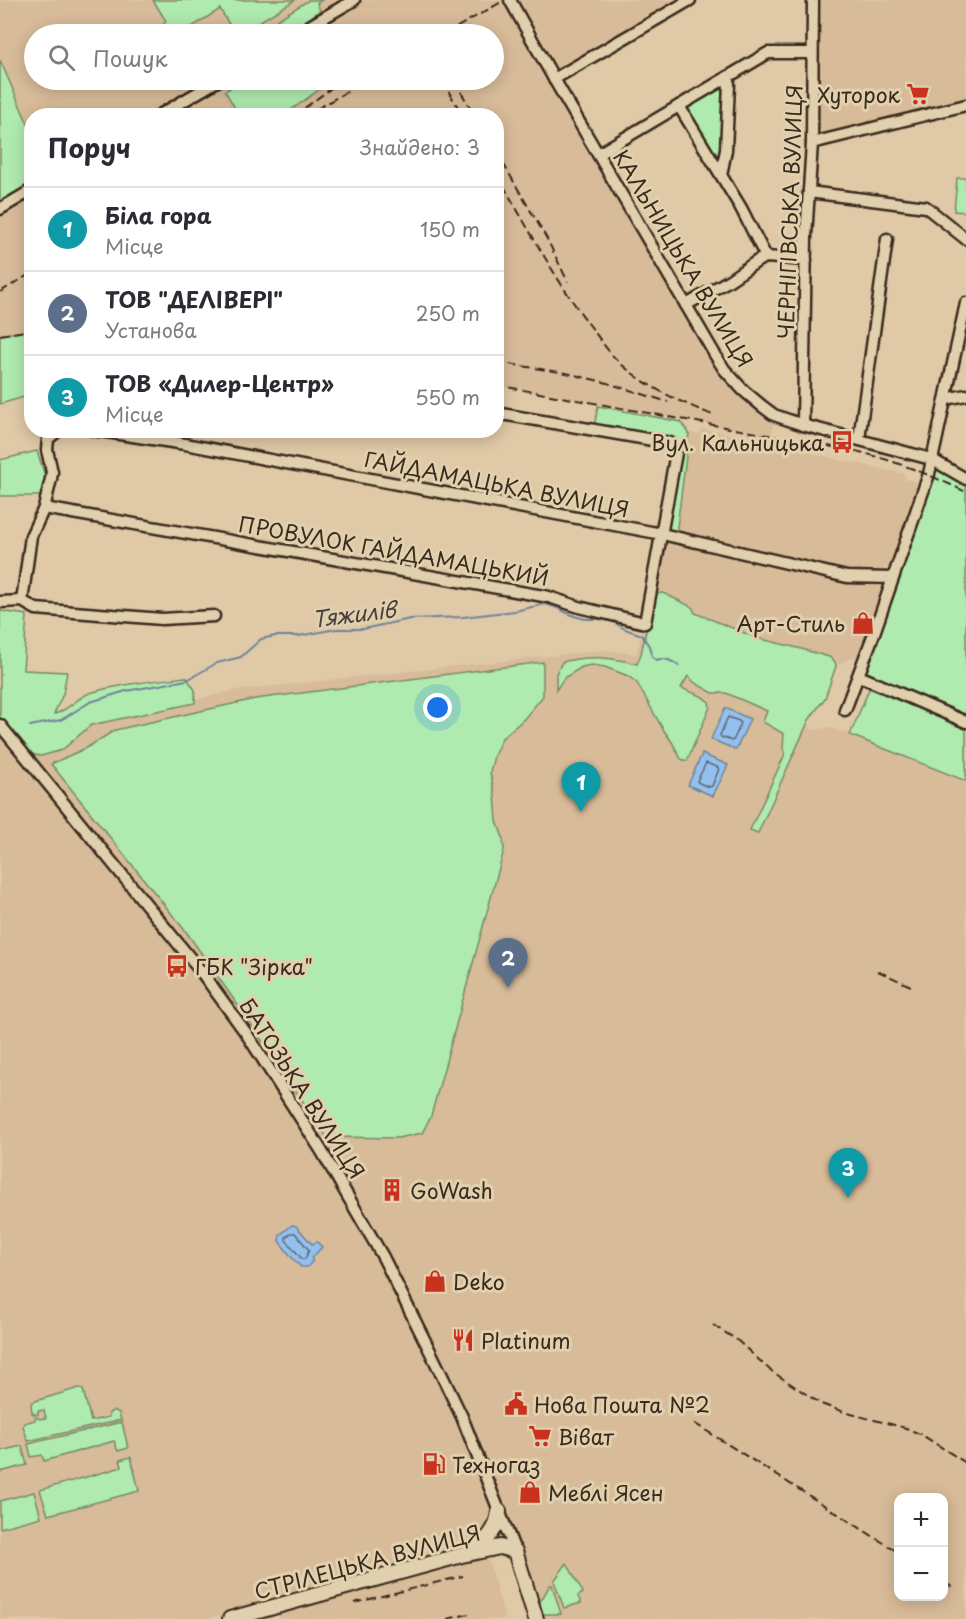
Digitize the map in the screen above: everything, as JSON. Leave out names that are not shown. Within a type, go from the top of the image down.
[{"type":"main road","points":[[462,1555],[489,1538],[497,1524],[499,1511]]},
{"type":"main road","name":"СТРІЛЕЦЬКА ВУЛИЦЯ","points":[[230,1619],[462,1555],[500,1547],[514,1551]]},
{"type":"main road","name":"БАТОЗЬКА ВУЛИЦЯ","points":[[514,1551],[536,1619]]},
{"type":"street","points":[[313,24],[354,0]]},
{"type":"street","name":"КАЛЬНИЦЬКА ВУЛИЦЯ","points":[[510,0],[719,361],[743,390],[774,415],[803,425],[931,459],[966,478]]},
{"type":"street","points":[[554,79],[690,0]]},
{"type":"street","name":"ЧЕРНІГІВСЬКА ВУЛИЦЯ","points":[[803,425],[806,260],[812,143],[813,0]]},
{"type":"street","points":[[598,154],[768,53],[812,53]]},
{"type":"street","points":[[721,175],[726,150],[729,84],[727,77]]},
{"type":"street","points":[[172,108],[202,90]]},
{"type":"street","points":[[812,143],[966,105]]},
{"type":"street","points":[[679,106],[741,208],[766,257]]},
{"type":"street","points":[[809,192],[926,207],[966,239]]},
{"type":"street","points":[[0,209],[24,195]]},
{"type":"street","points":[[859,439],[887,239]]},
{"type":"street","points":[[686,305],[766,257],[806,260]]},
{"type":"street","points":[[845,710],[929,474],[966,303]]},
{"type":"street","points":[[946,399],[966,395]]},
{"type":"street","points":[[504,414],[670,443],[676,453],[662,534]]},
{"type":"street","points":[[22,602],[31,536],[44,508],[52,472],[47,450],[49,438]]},
{"type":"street","name":"ГАЙДАМАЦЬКА ВУЛИЦЯ","points":[[146,438],[662,534],[847,577],[893,578]]},
{"type":"street","name":"ПРОВУЛОК ГАЙДАМАЦЬКИЙ","points":[[44,508],[549,597],[579,607],[645,623],[662,534]]},
{"type":"street","points":[[0,602],[22,602],[36,609],[162,619],[214,616]]},
{"type":"street","points":[[859,676],[966,722]]},
{"type":"street","name":"БАТОЗЬКА ВУЛИЦЯ","points":[[0,725],[203,974],[246,1033],[321,1150],[383,1257],[462,1417],[514,1551]]},
{"type":"shaded area","points":[[0,0],[689,0],[554,79],[719,361],[774,415],[772,436],[504,386],[504,108],[24,108],[24,331],[0,335]]},
{"type":"shaded area","points":[[813,0],[966,0],[966,103],[813,142]]},
{"type":"shaded area","points":[[702,429],[814,449],[813,454],[905,474],[904,479],[919,483],[914,505],[893,563],[889,568],[867,573],[855,572],[676,535],[689,433],[700,434]]},
{"type":"shaded area","points":[[666,538],[845,584],[862,582],[882,588],[858,656],[838,665],[825,698],[807,726],[815,730],[830,727],[966,781],[966,1619],[536,1619],[511,1540],[206,1619],[0,1619],[0,725],[30,759],[94,723],[238,690],[605,650],[637,654]]},
{"type":"shaded area","points":[[487,1556],[505,1619],[280,1619],[278,1613]]},
{"type":"green space","points":[[153,0],[295,0],[255,24],[229,24],[220,9],[197,24],[164,24],[166,21]]},
{"type":"green space","points":[[309,0],[322,0],[317,3],[320,10],[302,24],[270,24]]},
{"type":"green space","points":[[0,60],[24,115],[24,187],[0,202]]},
{"type":"green space","points":[[726,81],[721,155],[715,156],[683,108]]},
{"type":"green space","points":[[319,90],[294,108],[235,108],[225,91]]},
{"type":"green space","points":[[957,178],[966,178],[966,212],[954,211]]},
{"type":"green space","points":[[24,331],[24,397],[0,404],[0,335]]},
{"type":"green space","points":[[598,406],[681,422],[689,433],[676,535],[667,525],[671,441],[594,428]]},
{"type":"green space","points":[[37,451],[45,476],[41,496],[0,496],[0,460]]},
{"type":"green space","points":[[931,459],[966,479],[966,781],[850,735],[872,682],[862,668]]},
{"type":"green space","points":[[663,593],[692,607],[695,613],[757,638],[829,657],[835,662],[836,666],[825,698],[809,720],[758,833],[750,830],[785,754],[784,734],[763,722],[767,711],[726,693],[713,693],[695,683],[688,676],[681,688],[701,696],[709,702],[710,707],[687,761],[681,759],[637,683],[628,676],[605,667],[591,665],[582,667],[564,678],[556,690],[556,674],[562,662],[581,658],[600,658],[637,664],[654,594]]},
{"type":"green space","points":[[0,611],[27,615],[23,670],[67,672],[63,694],[54,714],[90,693],[125,685],[186,677],[195,690],[195,703],[91,725],[62,750],[41,756],[30,754],[0,718]]},
{"type":"green space","points":[[543,662],[543,696],[524,719],[502,738],[490,772],[504,850],[431,1116],[422,1133],[398,1138],[327,1137],[187,933],[51,764],[88,747],[115,730],[255,699]]},
{"type":"green space","points":[[79,1388],[83,1390],[91,1421],[109,1417],[109,1413],[114,1410],[119,1413],[121,1420],[28,1441],[24,1423],[35,1420],[37,1417],[46,1418],[44,1410],[34,1415],[32,1413],[32,1402]]},
{"type":"green space","points":[[122,1422],[128,1448],[118,1451],[114,1441],[44,1461],[42,1455],[31,1457],[28,1444]]},
{"type":"green space","points":[[22,1446],[27,1465],[0,1472],[0,1451]]},
{"type":"green space","points":[[131,1457],[139,1491],[48,1515],[40,1490],[122,1467],[120,1460]]},
{"type":"green space","points":[[34,1492],[41,1517],[0,1528],[0,1501]]},
{"type":"green space","points":[[567,1563],[583,1593],[578,1596],[581,1603],[564,1608],[554,1581]]},
{"type":"green space","points":[[552,1585],[561,1614],[541,1614],[540,1602]]},
{"type":"water","points":[[725,708],[750,719],[736,750],[711,739]]},
{"type":"water","points":[[702,754],[728,765],[713,796],[688,785]]},
{"type":"water","points":[[292,1225],[296,1226],[312,1244],[317,1242],[322,1247],[307,1267],[301,1267],[279,1241],[280,1235]]},
{"type":"waterway","name":"Тяжилів","points":[[30,726],[61,720],[90,702],[126,691],[187,680],[217,663],[241,657],[261,639],[275,636],[299,636],[336,629],[363,629],[410,619],[463,617],[515,611],[545,604],[585,619],[602,619],[613,622],[642,635],[651,649],[652,657],[656,660],[668,660],[679,666]]},
{"type":"railway","points":[[463,24],[505,0]]},
{"type":"railway","points":[[305,108],[329,90]]},
{"type":"railway","points":[[319,108],[350,90]]},
{"type":"railway","points":[[448,90],[458,108]]},
{"type":"railway","points":[[460,90],[470,108]]},
{"type":"railway","points":[[504,165],[547,239],[568,282]]},
{"type":"railway","points":[[504,187],[563,287],[615,358],[653,387],[715,416]]},
{"type":"railway","points":[[0,292],[24,278]]},
{"type":"railway","points":[[0,335],[24,331]]},
{"type":"railway","points":[[504,363],[566,373],[668,402]]},
{"type":"railway","points":[[504,386],[860,452],[914,469],[966,492]]},
{"type":"railway","points":[[878,971],[913,987]]},
{"type":"railway","points":[[713,1325],[737,1340],[770,1370],[821,1404],[906,1428],[922,1435],[966,1463]]},
{"type":"railway","points":[[694,1423],[894,1549]]},
{"type":"railway","points":[[354,1603],[463,1576]]},
{"type":"railway","points":[[948,1584],[952,1587]]},
{"type":"railway","points":[[447,1619],[473,1613]]},
{"type":"place","name":"Хуторок","points":[[918,94]]},
{"type":"place","name":"Вул. Кальницька","points":[[842,442]]},
{"type":"place","name":"Арт-Стиль","points":[[863,623]]},
{"type":"place","name":"Біла гора","points":[[581,812]]},
{"type":"place","name":"ГБК \"Зірка\"","points":[[177,966]]},
{"type":"place","name":"ТОВ \"ДЕЛІВЕРІ\"","points":[[508,988]]},
{"type":"place","name":"GoWash","points":[[392,1190]]},
{"type":"place","name":"ТОВ «Дилер-Центр»","points":[[848,1198]]},
{"type":"place","name":"Deko","points":[[435,1281]]},
{"type":"place","name":"Platinum","points":[[463,1340]]},
{"type":"place","name":"Нова Пошта №2","points":[[516,1404]]},
{"type":"place","name":"Віват","points":[[540,1436]]},
{"type":"place","name":"Техногаз","points":[[434,1464]]},
{"type":"place","name":"Меблі Ясен","points":[[530,1492]]}]
